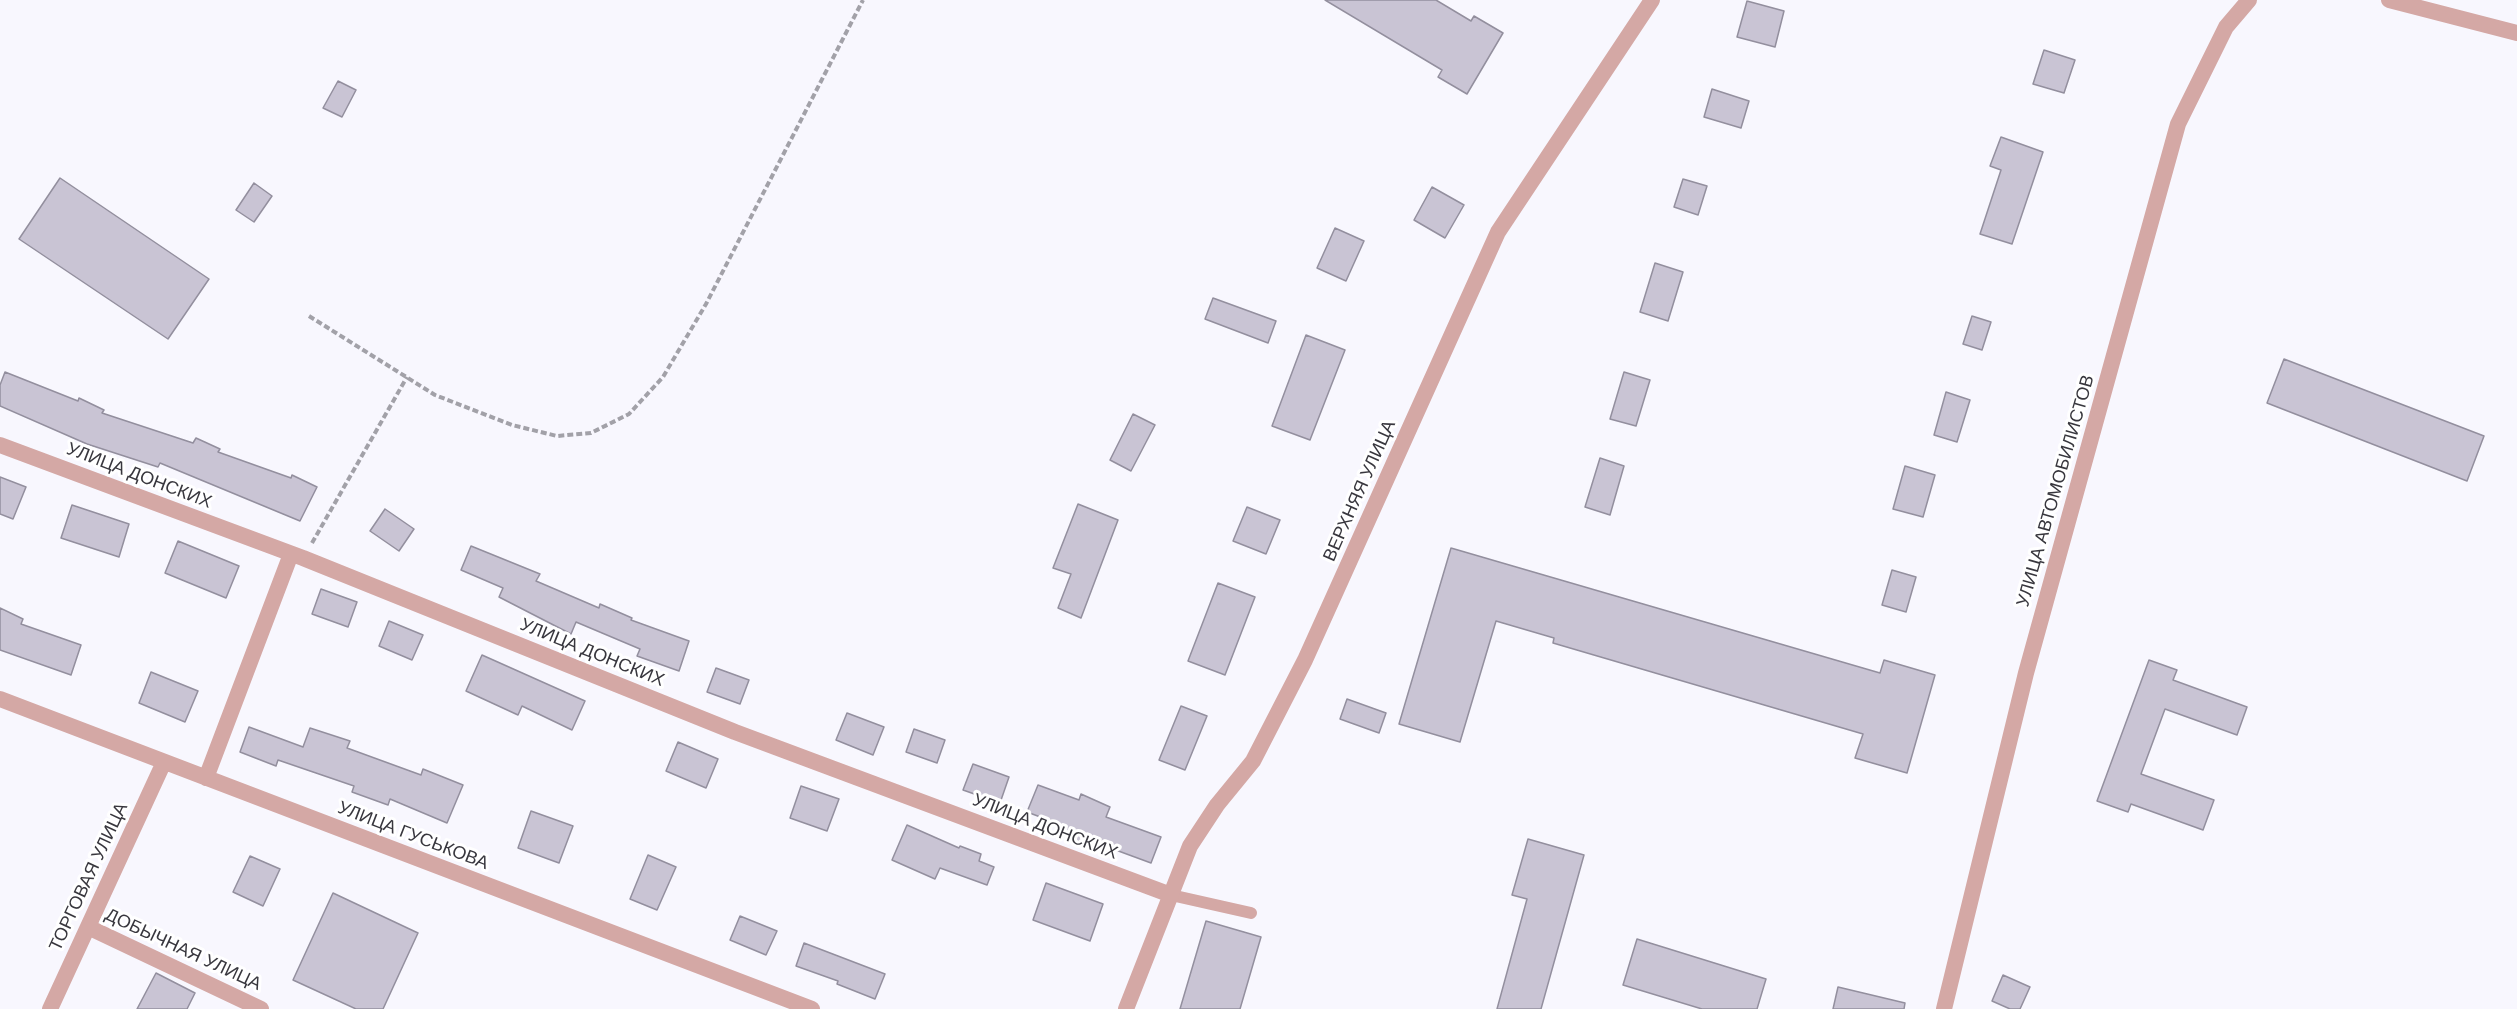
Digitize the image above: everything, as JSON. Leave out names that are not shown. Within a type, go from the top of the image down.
[{"type":"street","name":"ВЕРХНЯЯ УЛИЦА","points":[[1126,1009],[1190,846],[1217,805],[1253,761],[1305,660],[1498,232],[1652,0]]},
{"type":"street","name":"УЛИЦА АВТОМОБИЛИСТОВ","points":[[1944,1009],[2026,673],[2178,124],[2226,27],[2249,0]]},
{"type":"street","points":[[2389,0],[2517,33]]},
{"type":"street","name":"УЛИЦА ДОНСКИХ","points":[[0,445],[297,556],[735,732],[1171,895]]},
{"type":"street","points":[[206,778],[297,556]]},
{"type":"street","name":"УЛИЦА ГУСЬКОВА","points":[[0,699],[812,1009]]},
{"type":"street","name":"ТОРГОВАЯ УЛИЦА","points":[[50,1009],[164,762]]},
{"type":"street","name":"ДОБЫЧНАЯ УЛИЦА","points":[[88,927],[261,1009]]},
{"type":"lane","points":[[1171,895],[1251,913]]},
{"type":"path","points":[[309,316],[435,395],[468,410],[512,425],[557,436],[591,433],[629,414],[663,377],[706,304],[863,0]]},
{"type":"path","points":[[297,556],[407,377]]},
{"type":"building","points":[[1325,0],[1436,0],[1471,21],[1474,16],[1503,33],[1467,94],[1438,77],[1442,70]]},
{"type":"building","points":[[1747,1],[1784,11],[1775,47],[1737,37]]},
{"type":"building","points":[[2044,50],[2075,60],[2064,93],[2033,84]]},
{"type":"building","points":[[338,81],[356,90],[342,117],[323,108]]},
{"type":"building","points":[[1712,89],[1749,101],[1741,128],[1704,117]]},
{"type":"building","points":[[2001,137],[2043,152],[2012,244],[1980,234],[2001,170],[1990,166]]},
{"type":"building","points":[[60,178],[209,279],[168,339],[19,239]]},
{"type":"building","points":[[1683,179],[1707,186],[1698,215],[1674,207]]},
{"type":"building","points":[[254,183],[272,196],[254,222],[236,210]]},
{"type":"building","points":[[1432,187],[1464,205],[1445,238],[1414,220]]},
{"type":"building","points":[[1335,228],[1364,241],[1346,281],[1317,268]]},
{"type":"building","points":[[1655,263],[1683,272],[1668,321],[1640,312]]},
{"type":"building","points":[[1213,298],[1276,321],[1268,343],[1205,319]]},
{"type":"building","points":[[1972,316],[1991,322],[1982,350],[1963,344]]},
{"type":"building","points":[[1306,335],[1345,350],[1310,440],[1272,426]]},
{"type":"building","points":[[2284,359],[2484,436],[2467,481],[2267,403]]},
{"type":"building","points":[[5,372],[78,401],[79,398],[104,410],[102,413],[193,443],[196,438],[220,449],[218,452],[291,478],[292,475],[317,487],[300,521],[160,463],[158,467],[87,444],[0,406],[0,385]]},
{"type":"building","points":[[1624,372],[1650,380],[1636,426],[1610,419]]},
{"type":"building","points":[[1946,392],[1970,400],[1957,442],[1934,435]]},
{"type":"building","points":[[1133,414],[1155,425],[1131,471],[1110,460]]},
{"type":"building","points":[[1600,458],[1624,466],[1610,515],[1585,507]]},
{"type":"building","points":[[1905,466],[1935,475],[1923,517],[1893,509]]},
{"type":"building","points":[[0,477],[26,487],[13,519],[0,514]]},
{"type":"building","points":[[1078,504],[1118,520],[1081,618],[1058,608],[1071,574],[1053,568]]},
{"type":"building","points":[[72,505],[129,524],[119,557],[61,538]]},
{"type":"building","points":[[1247,507],[1280,520],[1266,554],[1233,541]]},
{"type":"building","points":[[385,509],[414,529],[399,551],[370,531]]},
{"type":"building","points":[[178,541],[239,566],[226,598],[165,573]]},
{"type":"building","points":[[471,546],[540,574],[536,581],[599,608],[600,604],[632,618],[631,620],[689,641],[679,671],[637,656],[640,649],[576,622],[571,634],[499,597],[503,588],[461,570]]},
{"type":"building","points":[[1451,548],[1880,673],[1884,660],[1935,675],[1907,773],[1855,758],[1863,734],[1553,643],[1554,638],[1496,621],[1460,742],[1399,724]]},
{"type":"building","points":[[1892,570],[1916,577],[1906,612],[1882,605]]},
{"type":"building","points":[[1218,583],[1255,597],[1225,675],[1188,661]]},
{"type":"building","points":[[321,589],[357,602],[348,627],[312,614]]},
{"type":"building","points":[[0,608],[23,619],[21,624],[81,645],[71,675],[0,650]]},
{"type":"building","points":[[389,621],[423,635],[412,660],[379,646]]},
{"type":"building","points":[[482,655],[585,701],[572,730],[522,706],[518,715],[466,691]]},
{"type":"building","points":[[2149,660],[2177,670],[2173,680],[2247,707],[2237,735],[2165,709],[2141,774],[2214,800],[2203,830],[2131,804],[2128,812],[2097,801]]},
{"type":"building","points":[[716,668],[749,680],[740,704],[707,692]]},
{"type":"building","points":[[151,672],[198,691],[185,722],[139,703]]},
{"type":"building","points":[[1347,699],[1386,713],[1379,733],[1340,719]]},
{"type":"building","points":[[1181,706],[1207,716],[1185,770],[1159,760]]},
{"type":"building","points":[[847,713],[884,727],[873,755],[836,740]]},
{"type":"building","points":[[249,727],[303,747],[310,728],[350,741],[347,748],[421,775],[423,769],[463,785],[447,823],[390,799],[388,805],[352,792],[354,786],[278,760],[276,766],[240,752]]},
{"type":"building","points":[[914,729],[945,740],[937,763],[906,752]]},
{"type":"building","points":[[678,742],[718,759],[706,788],[666,771]]},
{"type":"building","points":[[973,764],[1009,777],[1000,803],[963,790]]},
{"type":"building","points":[[1038,785],[1079,800],[1081,794],[1110,807],[1106,817],[1161,837],[1151,863],[1094,842],[1092,847],[1063,835],[1067,827],[1027,812]]},
{"type":"building","points":[[801,786],[839,799],[827,831],[790,818]]},
{"type":"building","points":[[531,811],[573,826],[559,863],[518,848]]},
{"type":"building","points":[[907,825],[959,848],[960,846],[981,854],[979,861],[994,867],[987,885],[940,868],[935,879],[892,860]]},
{"type":"building","points":[[1528,839],[1584,855],[1541,1009],[1497,1009],[1527,899],[1512,895]]},
{"type":"building","points":[[648,855],[676,867],[657,910],[630,899]]},
{"type":"building","points":[[250,856],[280,869],[263,906],[233,892]]},
{"type":"building","points":[[1046,883],[1103,904],[1090,941],[1033,920]]},
{"type":"building","points":[[333,893],[418,933],[383,1009],[356,1009],[293,980]]},
{"type":"building","points":[[740,916],[777,931],[766,955],[730,940]]},
{"type":"building","points":[[1206,921],[1261,937],[1240,1009],[1180,1009]]},
{"type":"building","points":[[1637,939],[1766,979],[1757,1009],[1702,1009],[1623,985]]},
{"type":"building","points":[[804,943],[885,974],[875,999],[837,984],[838,981],[796,966]]},
{"type":"building","points":[[156,973],[195,993],[187,1009],[137,1009]]},
{"type":"building","points":[[2003,975],[2030,987],[2020,1009],[2010,1009],[1992,1001]]},
{"type":"building","points":[[1838,987],[1905,1003],[1904,1009],[1833,1009]]}]
